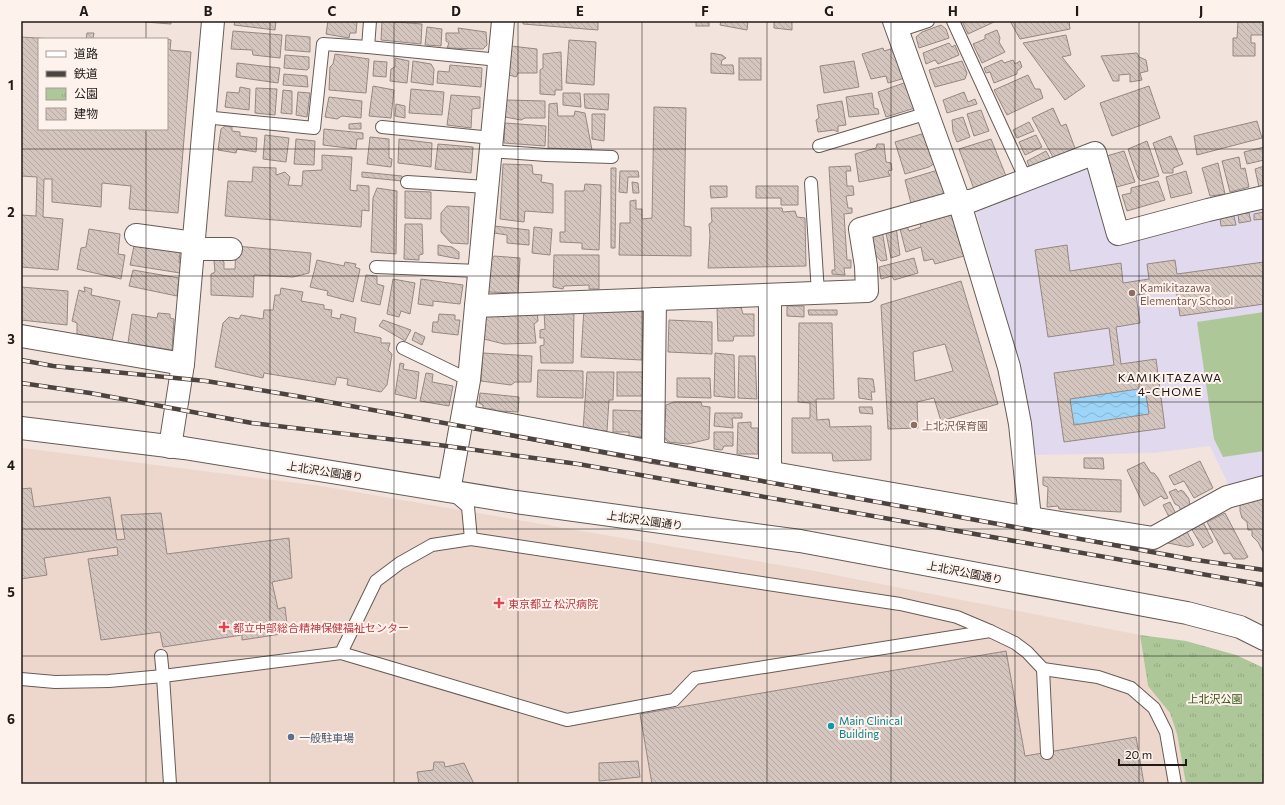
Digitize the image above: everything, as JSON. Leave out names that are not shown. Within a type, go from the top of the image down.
[{"type":"street","points":[[170,446],[183,364],[212,21]]},
{"type":"street","points":[[449,491],[469,380],[503,21]]},
{"type":"street","points":[[896,26],[959,201],[1009,367],[1021,431],[1030,518]]},
{"type":"street","points":[[476,306],[868,291],[866,266],[860,229],[959,201],[971,201],[1095,153],[1118,234],[1264,197]]},
{"type":"street","points":[[136,235],[193,246],[231,249]]},
{"type":"street","points":[[770,295],[770,472]]},
{"type":"street","points":[[653,452],[655,299]]},
{"type":"street","points":[[21,336],[183,364]]},
{"type":"street","points":[[463,416],[653,452],[1153,538],[1227,496],[1264,487]]},
{"type":"street","name":"上北沢公園通り","points":[[21,428],[170,446],[516,502],[800,541],[1187,613],[1240,627],[1264,639]]},
{"type":"lane","points":[[368,47],[370,21]]},
{"type":"lane","points":[[896,26],[928,21]]},
{"type":"lane","points":[[953,21],[1026,180]]},
{"type":"lane","points":[[204,117],[314,128],[323,44],[499,60]]},
{"type":"lane","points":[[819,146],[928,113]]},
{"type":"lane","points":[[382,127],[491,144],[546,155],[612,157]]},
{"type":"lane","points":[[407,182],[487,187]]},
{"type":"lane","points":[[811,183],[818,293]]},
{"type":"lane","points":[[376,267],[479,271]]},
{"type":"lane","points":[[403,348],[469,380]]},
{"type":"lane","points":[[449,491],[468,507],[471,539]]},
{"type":"lane","points":[[341,653],[376,581],[400,563],[432,545],[471,539],[900,604],[957,617],[990,630],[1015,643],[1027,652],[1043,669],[1098,677],[1131,688],[1154,708],[1166,732],[1175,784]]},
{"type":"lane","points":[[21,679],[55,682],[109,681],[163,676],[341,653],[567,720],[674,700],[695,678],[990,630]]},
{"type":"lane","points":[[161,656],[170,784]]},
{"type":"lane","points":[[1043,669],[1047,753]]},
{"type":"shaded area","name":"Kamikitazawa Elementary School","points":[[1091,162],[1114,239],[1264,202],[1264,480],[1230,488],[1210,446],[1153,453],[1034,455],[1015,347],[974,205]]},
{"type":"shaded area","name":"東京都立 松沢病院","points":[[23,448],[321,486],[815,571],[1140,635],[1148,686],[1170,713],[1177,734],[1186,784],[21,784],[21,449]]},
{"type":"green space","points":[[1264,312],[1264,451],[1223,457],[1214,439],[1197,322]]},
{"type":"green space","name":"上北沢公園","points":[[1140,635],[1186,641],[1236,655],[1264,668],[1264,784],[1186,784],[1177,734],[1170,713],[1148,686]]},
{"type":"water","points":[[1145,388],[1149,414],[1074,425],[1070,399]]},
{"type":"building","points":[[171,21],[171,24],[145,22]]},
{"type":"building","points":[[235,21],[276,21],[275,30],[234,25]]},
{"type":"building","points":[[328,21],[357,21],[356,33],[350,33],[349,38],[326,34]]},
{"type":"building","points":[[382,21],[422,24],[421,44],[381,40]]},
{"type":"building","points":[[523,21],[598,21],[598,30],[523,24]]},
{"type":"building","points":[[696,21],[709,21],[709,26],[696,26]]},
{"type":"building","points":[[721,21],[748,21],[747,30],[720,25]]},
{"type":"building","points":[[774,21],[792,21],[792,30],[774,28]]},
{"type":"building","points":[[962,21],[994,21],[994,22],[968,34]]},
{"type":"building","points":[[1010,21],[1069,21],[1070,29],[1020,39]]},
{"type":"building","points":[[1238,21],[1264,21],[1264,35],[1251,35],[1251,43],[1255,43],[1255,56],[1233,56],[1233,38],[1237,38]]},
{"type":"building","points":[[941,25],[946,29],[949,38],[919,48],[916,37],[922,32]]},
{"type":"building","points":[[427,27],[442,29],[441,46],[425,45]]},
{"type":"building","points":[[458,28],[486,32],[487,45],[483,49],[447,48],[449,43],[446,41],[446,33],[459,33]]},
{"type":"building","points":[[997,30],[1000,38],[999,42],[1005,52],[982,63],[973,44],[985,39],[985,35]]},
{"type":"building","points":[[233,31],[282,35],[280,58],[253,55],[252,50],[231,49]]},
{"type":"building","points":[[87,33],[94,33],[93,38],[86,38]]},
{"type":"building","points":[[286,35],[310,37],[310,52],[285,50]]},
{"type":"building","points":[[1066,35],[1071,55],[1062,57],[1085,86],[1065,100],[1023,43]]},
{"type":"building","points":[[21,37],[38,38],[38,130],[168,130],[168,39],[171,40],[170,50],[191,52],[178,213],[129,209],[131,186],[102,183],[101,207],[52,202],[52,179],[44,179],[43,217],[63,219],[58,270],[21,267],[21,215],[36,216],[37,177],[21,176]]},
{"type":"building","points":[[569,40],[596,42],[594,85],[566,83]]},
{"type":"building","points":[[949,43],[952,47],[955,45],[959,55],[938,64],[935,60],[926,64],[923,53]]},
{"type":"building","points":[[511,46],[537,49],[537,73],[518,73],[516,77],[509,75]]},
{"type":"building","points":[[883,48],[884,51],[894,48],[905,78],[888,83],[886,76],[871,79],[862,54]]},
{"type":"building","points":[[561,52],[562,90],[555,90],[555,95],[540,94],[540,70],[543,68],[543,54]]},
{"type":"building","points":[[711,53],[722,55],[726,58],[722,60],[721,65],[733,65],[734,74],[711,73]]},
{"type":"building","points":[[1137,53],[1139,57],[1146,60],[1148,71],[1140,73],[1142,80],[1130,82],[1130,74],[1119,75],[1119,81],[1113,81],[1101,56]]},
{"type":"building","points":[[335,54],[369,59],[366,93],[329,90],[330,67],[333,64]]},
{"type":"building","points":[[285,55],[309,57],[309,68],[307,70],[284,68]]},
{"type":"building","points":[[395,58],[409,61],[407,83],[390,81],[391,69],[395,67]]},
{"type":"building","points":[[739,58],[761,58],[761,80],[739,80]]},
{"type":"building","points":[[1002,60],[1004,63],[1013,60],[1015,64],[1020,61],[1022,67],[1017,71],[1017,74],[994,83],[990,72],[986,73],[984,68]]},
{"type":"building","points":[[374,61],[387,62],[386,77],[373,76]]},
{"type":"building","points":[[413,61],[431,64],[434,69],[433,85],[411,82]]},
{"type":"building","points":[[854,61],[859,87],[824,93],[820,66]]},
{"type":"building","points":[[962,61],[967,73],[965,79],[935,87],[929,70]]},
{"type":"building","points":[[237,63],[280,68],[278,83],[236,77]]},
{"type":"building","points":[[450,65],[482,68],[481,87],[437,83],[438,71],[449,72]]},
{"type":"building","points":[[284,74],[307,76],[308,87],[283,85]]},
{"type":"building","points":[[1028,75],[1035,89],[1040,89],[1043,98],[1007,115],[994,90]]},
{"type":"building","points":[[904,83],[915,108],[886,117],[878,92]]},
{"type":"building","points":[[373,86],[394,90],[391,118],[369,116]]},
{"type":"building","points":[[1149,86],[1160,118],[1112,136],[1100,103]]},
{"type":"building","points":[[240,87],[250,89],[249,110],[225,107],[227,92],[239,93]]},
{"type":"building","points":[[256,88],[277,89],[275,115],[255,113]]},
{"type":"building","points":[[411,89],[444,92],[442,115],[409,113]]},
{"type":"building","points":[[283,90],[292,91],[292,114],[281,113]]},
{"type":"building","points":[[298,92],[310,93],[307,117],[296,115]]},
{"type":"building","points":[[964,92],[968,102],[975,99],[977,104],[947,113],[943,100]]},
{"type":"building","points":[[563,93],[580,93],[581,107],[563,105]]},
{"type":"building","points":[[872,93],[874,108],[878,109],[879,114],[849,117],[846,97]]},
{"type":"building","points":[[584,94],[609,94],[608,110],[585,108]]},
{"type":"building","points":[[451,95],[480,97],[480,108],[472,109],[471,128],[447,125]]},
{"type":"building","points":[[329,97],[362,101],[361,118],[342,116],[337,119],[325,117]]},
{"type":"building","points":[[506,100],[545,101],[545,118],[525,118],[521,120],[505,117]]},
{"type":"building","points":[[842,101],[846,125],[838,126],[838,132],[834,130],[818,132],[816,120],[819,118],[817,105]]},
{"type":"building","points":[[557,103],[558,116],[574,116],[575,111],[585,113],[592,150],[548,148],[549,104]]},
{"type":"building","points":[[396,104],[405,106],[405,118],[395,116]]},
{"type":"building","points":[[654,107],[686,108],[684,226],[691,227],[691,256],[619,255],[620,223],[630,223],[630,201],[636,200],[636,209],[642,209],[642,219],[652,218]]},
{"type":"building","points":[[1053,108],[1061,126],[1066,124],[1076,151],[1055,161],[1032,118]]},
{"type":"building","points":[[981,110],[989,131],[974,136],[967,114]]},
{"type":"building","points":[[592,114],[605,114],[604,141],[592,139]]},
{"type":"building","points":[[963,117],[970,137],[957,142],[953,132],[952,120]]},
{"type":"building","points":[[1257,121],[1262,138],[1197,155],[1194,136]]},
{"type":"building","points":[[1029,122],[1034,131],[1017,138],[1013,130]]},
{"type":"building","points":[[361,123],[361,129],[349,129],[349,124]]},
{"type":"building","points":[[505,123],[546,126],[545,146],[504,143]]},
{"type":"building","points":[[225,126],[232,127],[232,131],[240,132],[240,136],[257,138],[256,152],[237,149],[236,153],[218,150],[221,129]]},
{"type":"building","points":[[324,129],[363,133],[363,139],[357,139],[356,149],[323,145]]},
{"type":"building","points":[[925,133],[935,163],[929,167],[905,174],[895,142]]},
{"type":"building","points":[[265,135],[289,138],[286,162],[263,159]]},
{"type":"building","points":[[1036,135],[1042,147],[1025,155],[1019,142]]},
{"type":"building","points":[[1171,136],[1183,164],[1173,168],[1173,173],[1163,173],[1153,143]]},
{"type":"building","points":[[370,137],[389,139],[389,158],[392,159],[391,167],[367,164]]},
{"type":"building","points":[[296,139],[315,141],[314,165],[294,164]]},
{"type":"building","points":[[399,139],[432,143],[431,167],[398,163]]},
{"type":"building","points":[[991,139],[1006,176],[974,189],[959,149]]},
{"type":"building","points":[[1147,141],[1159,176],[1142,181],[1138,178],[1128,149]]},
{"type":"building","points":[[438,144],[473,147],[471,173],[435,169]]},
{"type":"building","points":[[877,144],[884,144],[886,162],[891,163],[892,170],[888,171],[890,176],[859,182],[855,154],[876,148]]},
{"type":"building","points":[[1264,147],[1264,160],[1247,164],[1244,152]]},
{"type":"building","points":[[1046,151],[1052,162],[1036,168],[1029,166],[1027,161]]},
{"type":"building","points":[[1124,151],[1135,182],[1113,188],[1103,157]]},
{"type":"building","points":[[322,155],[352,157],[350,190],[357,191],[357,185],[369,186],[369,211],[362,210],[361,227],[225,216],[228,181],[252,182],[253,167],[276,168],[276,175],[285,172],[290,177],[288,185],[302,186],[303,171],[322,170]]},
{"type":"building","points":[[1239,157],[1241,169],[1245,168],[1249,187],[1230,192],[1222,161]]},
{"type":"building","points":[[1218,163],[1225,194],[1210,196],[1202,168]]},
{"type":"building","points":[[503,164],[532,165],[533,174],[542,175],[541,182],[553,184],[553,213],[525,211],[524,222],[500,219]]},
{"type":"building","points":[[850,166],[851,171],[846,171],[847,186],[853,186],[854,195],[846,196],[848,208],[852,208],[852,213],[844,214],[847,260],[851,260],[851,268],[844,268],[845,275],[832,274],[832,270],[835,270],[829,167]]},
{"type":"building","points":[[1264,166],[1264,186],[1259,187],[1255,169]]},
{"type":"building","points":[[611,168],[616,168],[615,248],[611,248]]},
{"type":"building","points":[[938,170],[946,193],[911,203],[905,180]]},
{"type":"building","points":[[620,171],[638,171],[639,177],[628,177],[627,193],[619,192]]},
{"type":"building","points":[[1186,171],[1192,193],[1171,198],[1166,177]]},
{"type":"building","points":[[362,172],[402,176],[402,181],[362,177]]},
{"type":"building","points":[[1158,181],[1165,200],[1127,211],[1122,195],[1131,193],[1131,188]]},
{"type":"building","points":[[632,182],[638,183],[639,193],[633,193]]},
{"type":"building","points":[[585,184],[601,185],[599,250],[582,249],[582,243],[560,242],[560,232],[565,232],[565,191],[584,191]]},
{"type":"building","points":[[710,186],[727,186],[727,197],[711,198]]},
{"type":"building","points":[[756,186],[798,186],[798,205],[781,205],[781,198],[756,198]]},
{"type":"building","points":[[377,188],[397,191],[396,254],[371,252],[373,198]]},
{"type":"building","points":[[405,191],[431,192],[431,219],[405,218]]},
{"type":"building","points":[[447,206],[469,207],[468,244],[451,243],[441,232],[441,213]]},
{"type":"building","points":[[711,208],[782,208],[783,212],[795,211],[797,217],[805,218],[806,266],[708,268],[710,235],[709,224],[712,222]]},
{"type":"building","points":[[1264,212],[1264,219],[1254,220],[1254,214]]},
{"type":"building","points":[[951,213],[964,256],[935,264],[933,259],[924,261],[921,247],[906,252],[900,229],[907,226],[909,231],[921,227],[920,221]]},
{"type":"building","points":[[1249,213],[1251,221],[1239,223],[1238,214]]},
{"type":"building","points":[[1234,216],[1236,225],[1221,226],[1220,218]]},
{"type":"building","points":[[405,224],[422,224],[423,254],[419,255],[419,260],[404,259]]},
{"type":"building","points":[[494,226],[529,230],[529,245],[507,243],[507,235],[494,233]]},
{"type":"building","points":[[534,227],[552,229],[550,255],[532,253]]},
{"type":"building","points":[[896,227],[900,255],[891,258],[886,233]]},
{"type":"building","points":[[89,229],[120,234],[118,254],[125,255],[121,279],[77,269],[81,248],[86,247]]},
{"type":"building","points":[[882,230],[887,260],[881,261],[873,252],[870,236]]},
{"type":"building","points":[[438,245],[452,247],[459,252],[459,259],[438,255]]},
{"type":"building","points":[[1067,245],[1070,271],[1121,263],[1123,283],[1149,279],[1147,264],[1175,260],[1177,274],[1264,262],[1264,304],[1180,316],[1176,289],[1136,295],[1140,323],[1116,327],[1121,364],[1156,359],[1165,428],[1064,442],[1054,373],[1114,365],[1109,328],[1048,337],[1035,250]],"holes":[[[1145,388],[1149,414],[1074,425],[1070,399]]]},
{"type":"building","points":[[134,246],[180,252],[179,262],[182,264],[180,273],[130,265]]},
{"type":"building","points":[[236,246],[311,253],[309,273],[293,277],[254,275],[253,297],[211,295],[211,274],[215,272],[214,261],[219,259],[224,262],[224,269],[235,269]]},
{"type":"building","points":[[554,255],[599,255],[599,289],[589,289],[589,285],[564,286],[563,289],[553,287]]},
{"type":"building","points":[[494,256],[520,258],[518,293],[488,292],[490,262]]},
{"type":"building","points":[[914,258],[918,273],[894,280],[892,276],[881,279],[879,267]]},
{"type":"building","points":[[317,260],[344,266],[345,262],[356,264],[355,267],[360,269],[353,302],[327,295],[328,291],[310,287]]},
{"type":"building","points":[[133,270],[179,278],[177,296],[129,286]]},
{"type":"building","points":[[366,275],[377,276],[377,284],[384,286],[380,305],[361,301]]},
{"type":"building","points":[[393,279],[415,283],[410,314],[401,311],[399,317],[387,314]]},
{"type":"building","points":[[421,279],[463,285],[460,304],[433,301],[433,306],[418,304]]},
{"type":"building","points":[[961,281],[998,404],[941,421],[934,398],[917,402],[918,428],[888,429],[881,305]],"holes":[[[945,344],[953,371],[915,381],[913,352]]]},
{"type":"building","points":[[21,287],[68,291],[67,325],[21,320]]},
{"type":"building","points":[[84,287],[92,289],[91,295],[120,301],[112,341],[77,334],[77,323],[72,321],[79,290],[85,292]]},
{"type":"building","points":[[281,288],[303,292],[301,301],[324,305],[324,309],[332,310],[331,317],[340,319],[341,314],[356,318],[354,332],[381,338],[381,343],[390,343],[388,350],[392,354],[387,385],[381,392],[347,385],[348,379],[337,377],[335,385],[264,373],[263,378],[215,367],[223,323],[229,317],[239,319],[241,315],[263,319],[264,310],[273,310],[275,295],[280,295]]},
{"type":"building","points":[[787,306],[804,306],[804,317],[787,316]]},
{"type":"building","points":[[717,307],[741,307],[743,314],[754,314],[754,336],[734,336],[733,341],[718,341]]},
{"type":"building","points":[[584,308],[643,308],[642,360],[581,357]]},
{"type":"building","points":[[808,310],[837,310],[837,315],[809,315]]},
{"type":"building","points":[[537,311],[538,321],[534,324],[536,343],[504,344],[484,339],[485,317],[490,313]]},
{"type":"building","points":[[544,311],[574,311],[573,363],[541,363],[540,346],[544,345],[544,338],[540,338],[540,330],[545,329]]},
{"type":"building","points":[[158,313],[170,314],[170,318],[174,319],[172,350],[128,343],[132,314],[157,318]]},
{"type":"building","points":[[439,314],[455,315],[455,320],[460,320],[458,335],[432,332],[433,322],[438,322]]},
{"type":"building","points":[[383,320],[411,330],[405,341],[379,326]]},
{"type":"building","points":[[669,320],[712,322],[712,354],[668,352]]},
{"type":"building","points":[[799,323],[832,323],[834,399],[816,399],[817,420],[829,419],[830,427],[871,426],[871,460],[833,461],[832,453],[792,453],[792,418],[810,418],[810,403],[798,402]]},
{"type":"building","points":[[415,332],[425,337],[422,345],[412,340]]},
{"type":"building","points":[[483,353],[532,356],[531,382],[515,382],[511,385],[481,381]]},
{"type":"building","points":[[715,353],[734,355],[735,398],[714,396]]},
{"type":"building","points":[[739,356],[755,356],[757,399],[738,398]]},
{"type":"building","points":[[400,363],[404,364],[403,369],[419,372],[416,399],[395,394]]},
{"type":"building","points":[[538,370],[583,371],[583,398],[537,397]]},
{"type":"building","points":[[587,372],[614,372],[613,400],[609,400],[607,431],[583,430]]},
{"type":"building","points":[[617,372],[646,372],[646,396],[617,396]]},
{"type":"building","points":[[426,373],[433,374],[432,382],[453,386],[449,406],[420,401]]},
{"type":"building","points":[[677,378],[710,378],[711,398],[677,397]]},
{"type":"building","points":[[858,378],[873,379],[875,392],[871,392],[872,400],[859,398]]},
{"type":"building","points":[[480,393],[519,397],[518,412],[483,409],[483,405],[479,403]]},
{"type":"building","points":[[674,402],[701,402],[702,406],[710,407],[709,439],[688,444],[668,442],[664,437],[666,405]]},
{"type":"building","points":[[859,407],[872,407],[873,414],[860,413]]},
{"type":"building","points":[[613,410],[647,411],[646,437],[629,437],[629,432],[613,432]]},
{"type":"building","points":[[715,413],[742,413],[742,418],[732,418],[733,428],[714,426]]},
{"type":"building","points":[[751,422],[751,428],[758,428],[758,454],[737,454],[738,423]]},
{"type":"building","points":[[714,432],[733,432],[733,446],[724,446],[722,450],[714,449]]},
{"type":"building","points":[[1084,458],[1103,458],[1104,469],[1084,468]]},
{"type":"building","points":[[1200,461],[1213,488],[1194,498],[1184,481],[1174,485],[1169,476]]},
{"type":"building","points":[[1144,462],[1151,473],[1154,473],[1158,478],[1168,498],[1164,499],[1161,496],[1144,506],[1127,470]]},
{"type":"building","points":[[1043,477],[1121,480],[1121,512],[1059,509],[1058,506],[1047,507],[1048,487],[1043,485]]},
{"type":"building","points":[[31,488],[34,507],[110,497],[117,540],[125,539],[121,515],[161,513],[167,554],[289,538],[292,578],[272,582],[278,609],[285,607],[288,633],[242,640],[242,635],[163,647],[160,632],[101,640],[88,559],[118,555],[117,547],[44,558],[47,575],[21,579],[21,489]]},
{"type":"building","points":[[1176,489],[1178,492],[1181,490],[1184,492],[1189,499],[1190,507],[1181,511],[1179,506],[1175,504],[1169,492]]},
{"type":"building","points":[[1262,498],[1264,505],[1264,554],[1258,542],[1252,536],[1252,530],[1248,530],[1247,522],[1242,518],[1240,511],[1240,501]]},
{"type":"building","points":[[1170,502],[1176,514],[1169,517],[1163,505]]},
{"type":"building","points":[[1225,513],[1248,557],[1244,559],[1234,559],[1230,553],[1224,554],[1207,522]]},
{"type":"building","points":[[1203,522],[1213,542],[1203,548],[1191,528]]},
{"type":"building","points":[[1186,530],[1194,545],[1188,547],[1163,542]]},
{"type":"building","name":"Main Clinical Building","points":[[1006,651],[1025,756],[1136,737],[1144,784],[652,784],[640,714]]},
{"type":"building","points":[[638,761],[640,777],[599,781],[599,763]]},
{"type":"building","points":[[434,762],[444,762],[445,767],[464,763],[474,784],[419,784],[417,772],[433,770]]},
{"type":"railway","points":[[21,360],[53,366],[206,381],[296,396],[1190,559],[1264,570]]},
{"type":"railway","points":[[21,383],[90,393],[252,423],[439,445],[578,464],[1264,585]]},
{"type":"place","name":"Kamikitazawa Elementary School","points":[[1132,293]]},
{"type":"place","name":"上北沢保育園","points":[[914,425]]},
{"type":"place","name":"東京都立 松沢病院","points":[[499,603]]},
{"type":"place","name":"都立中部総合精神保健福祉センター","points":[[224,627]]},
{"type":"place","name":"Main Clinical Building","points":[[831,726]]},
{"type":"place","name":"一般駐車場","points":[[291,737]]},
{"type":"district","name":"KAMIKITAZAWA 4-CHOME","points":[[1170,384]]}]
